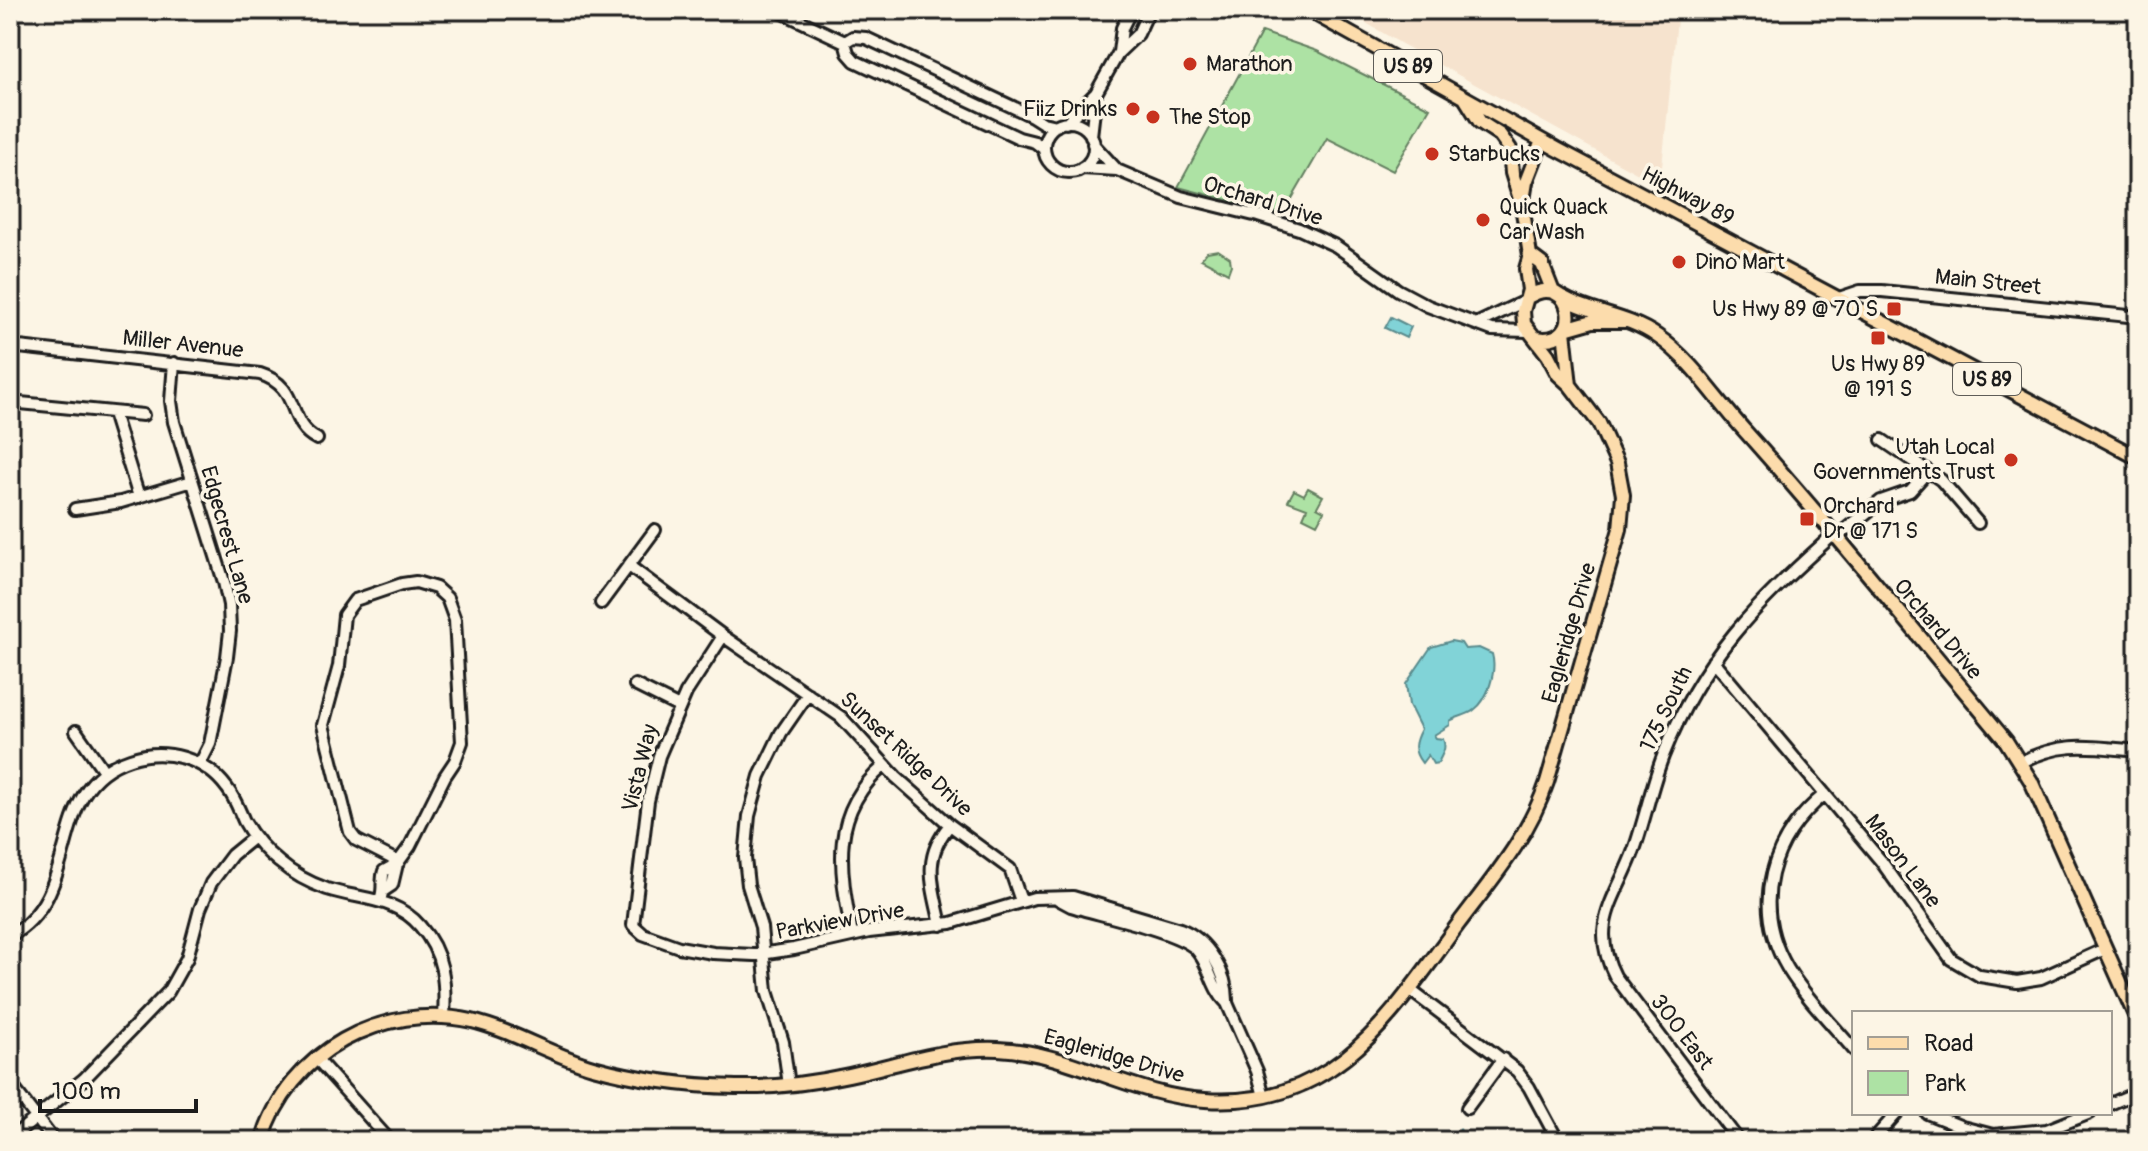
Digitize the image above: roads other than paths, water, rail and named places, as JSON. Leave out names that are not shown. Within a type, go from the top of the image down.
[{"type":"main road","name":"Highway 89","points":[[1308,10],[1542,141],[2138,458]]},
{"type":"main road","points":[[1465,97],[1480,122],[1500,135],[1510,149],[1512,173],[1522,206],[1530,255],[1526,269],[1527,299],[1523,317],[1532,334],[1550,339],[1565,330],[1593,321],[1625,321]]},
{"type":"main road","points":[[1522,206],[1526,182],[1542,141]]},
{"type":"main road","points":[[1530,255],[1542,264],[1569,315],[1565,330],[1570,385]]},
{"type":"main road","points":[[1527,299],[1537,292],[1558,294]]},
{"type":"main road","name":"Orchard Drive","points":[[1558,294],[1582,306],[1611,313],[1656,335],[1681,358],[2006,741],[2021,762],[2138,1022]]},
{"type":"main road","name":"Eagleridge Drive","points":[[262,1141],[280,1099],[316,1058],[355,1033],[380,1024],[418,1017],[444,1017],[489,1026],[588,1065],[643,1079],[716,1087],[789,1085],[849,1075],[935,1052],[993,1049],[1048,1057],[1182,1098],[1224,1101],[1264,1096],[1306,1082],[1336,1066],[1374,1035],[1410,990],[1512,852],[1533,818],[1547,782],[1620,529],[1622,483],[1611,445],[1599,423],[1558,374],[1532,334]]},
{"type":"street","points":[[777,10],[845,42],[848,53],[855,61],[1019,138],[1035,142],[1044,149]]},
{"type":"street","points":[[1119,52],[1122,28],[1131,10]]},
{"type":"street","points":[[1096,93],[1090,160],[1082,168],[1071,172],[1060,171],[1047,160],[1044,149],[1047,136],[1096,93],[1119,52],[1138,34],[1149,10]]},
{"type":"street","points":[[845,42],[853,37],[866,38],[1043,123],[1083,127],[1092,140]]},
{"type":"street","name":"Orchard Drive","points":[[1092,140],[1117,170]]},
{"type":"street","name":"Orchard Drive","points":[[1082,168],[1117,170],[1181,197],[1271,219],[1313,235],[1345,252],[1410,296],[1447,314],[1492,330],[1532,334]]},
{"type":"street","name":"Main Street","points":[[1836,299],[1860,291],[1882,291],[2138,317]]},
{"type":"street","points":[[1478,323],[1527,299]]},
{"type":"street","name":"Miller Avenue","points":[[10,346],[252,372],[274,380],[287,392],[305,431],[317,439]]},
{"type":"street","name":"Edgecrest Lane","points":[[174,363],[172,412],[224,582],[230,618],[227,657],[213,729],[208,750],[200,764]]},
{"type":"street","points":[[10,402],[143,415]]},
{"type":"street","points":[[113,413],[139,497]]},
{"type":"street","points":[[1882,440],[1941,480],[1978,523]]},
{"type":"street","name":"175 South","points":[[1603,941],[1606,915],[1630,859],[1663,757],[1683,712],[1713,661],[1769,592],[1834,536],[1881,501],[1910,491],[1928,471]]},
{"type":"street","points":[[75,509],[115,504],[192,481]]},
{"type":"street","points":[[601,603],[655,530]]},
{"type":"street","name":"Sunset Ridge Drive","points":[[629,566],[723,636],[841,717],[885,765],[950,825],[1010,869],[1021,901]]},
{"type":"street","points":[[382,895],[384,871],[398,863],[410,846],[455,761],[463,736],[454,612],[442,593],[416,582],[360,597],[347,608],[339,666],[323,725],[350,832],[356,840],[398,863]]},
{"type":"street","name":"Vista Way","points":[[633,925],[652,781],[659,756],[679,707],[723,636]]},
{"type":"street","name":"Mason Lane","points":[[1713,661],[1881,861],[1944,952],[1969,971],[1992,980],[2029,981],[2105,949]]},
{"type":"street","points":[[635,685],[679,707]]},
{"type":"street","points":[[789,1085],[783,1042],[767,991],[761,927],[746,875],[747,832],[755,791],[767,760],[808,694]]},
{"type":"street","points":[[76,731],[104,771]]},
{"type":"street","points":[[2021,762],[2058,747],[2088,746],[2138,751]]},
{"type":"street","points":[[10,936],[32,921],[47,901],[56,881],[77,805],[89,787],[104,771],[129,759],[151,754],[173,756],[200,764],[227,788],[254,837],[280,863],[315,884],[338,892],[382,895],[409,915],[432,942],[442,964],[444,1017]]},
{"type":"street","points":[[852,935],[842,877],[846,821],[859,791],[885,765]]},
{"type":"street","points":[[1825,794],[1800,816],[1784,839],[1770,881],[1769,912],[1775,942],[1789,970],[1852,1048]]},
{"type":"street","points":[[941,925],[931,862],[938,839],[950,825]]},
{"type":"street","points":[[10,1139],[84,1079],[168,992],[187,958],[200,909],[211,883],[232,855],[254,837]]},
{"type":"street","name":"Parkview Drive","points":[[633,925],[643,934],[690,949],[723,954],[764,954],[852,935],[941,925],[1040,897],[1073,897],[1191,933],[1202,942],[1211,954],[1227,991],[1227,1003],[1257,1071],[1264,1096]]},
{"type":"street","name":"300 East","points":[[1603,941],[1615,976],[1739,1141]]},
{"type":"street","points":[[1410,990],[1503,1059],[1523,1079],[1558,1141]]},
{"type":"street","points":[[316,1058],[390,1141]]},
{"type":"street","points":[[1467,1108],[1503,1059]]},
{"type":"street","points":[[10,1083],[54,1141]]},
{"type":"street","points":[[2112,1103],[2138,1092]]},
{"type":"street","points":[[1872,1141],[1895,1115]]},
{"type":"street","points":[[1932,1115],[1993,1138],[2047,1130],[2085,1115]]},
{"type":"water","points":[[1391,317],[1411,327],[1406,338],[1385,328]]},
{"type":"water","points":[[1451,641],[1461,643],[1465,649],[1479,648],[1492,654],[1492,677],[1479,705],[1450,721],[1450,725],[1434,735],[1443,739],[1444,743],[1438,763],[1433,764],[1428,755],[1422,763],[1415,746],[1421,729],[1409,705],[1406,684],[1431,647]]},
{"type":"waterway","points":[[1460,1130],[1461,1141]]},
{"type":"place","name":"Marathon","points":[[1190,64]]},
{"type":"place","name":"Fiiz Drinks","points":[[1133,109]]},
{"type":"place","name":"The Stop","points":[[1153,117]]},
{"type":"place","name":"Starbucks","points":[[1432,154]]},
{"type":"place","name":"Quick Quack Car Wash","points":[[1483,220]]},
{"type":"place","name":"Dino Mart","points":[[1679,262]]},
{"type":"place","name":"Us Hwy 89 @ 70 S","points":[[1894,309]]},
{"type":"place","name":"Us Hwy 89 @ 191 S","points":[[1878,338]]},
{"type":"place","name":"Utah Local Governments Trust","points":[[2011,460]]},
{"type":"place","name":"Orchard Dr @ 171 S","points":[[1807,519]]}]
